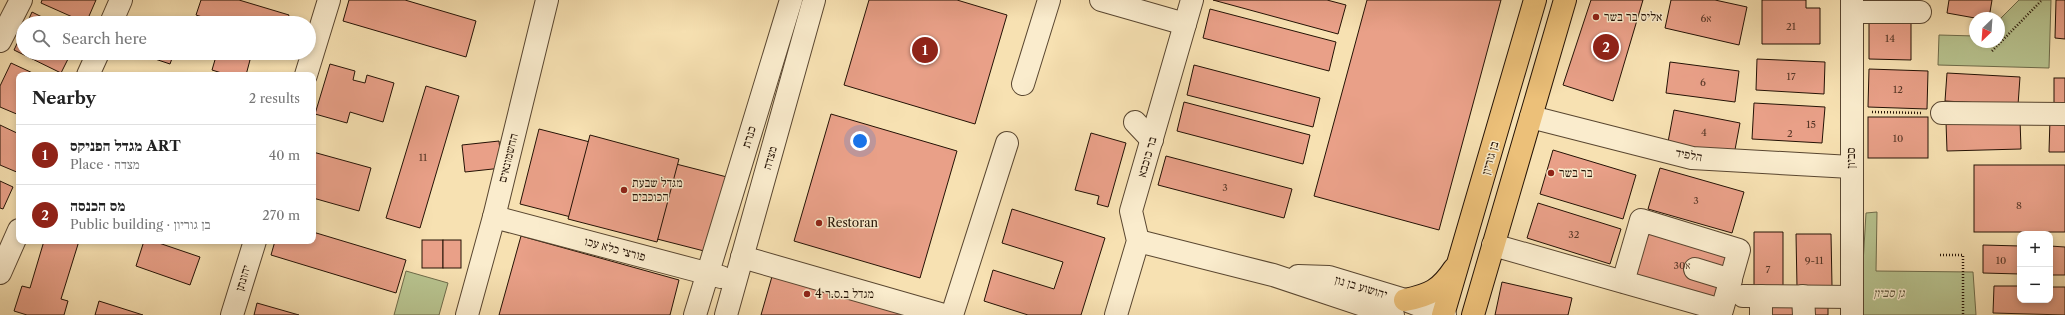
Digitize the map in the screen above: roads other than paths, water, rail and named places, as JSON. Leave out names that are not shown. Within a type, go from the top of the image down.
[{"type":"main road","name":"בן גוריון","points":[[1444,314],[1535,0]]},
{"type":"main road","points":[[1473,315],[1565,0]]},
{"type":"main road","points":[[1399,307],[1430,294],[1447,280],[1460,259]]},
{"type":"street","points":[[0,41],[21,0]]},
{"type":"street","points":[[114,16],[121,0]]},
{"type":"street","points":[[316,42],[329,0]]},
{"type":"street","name":"החשמונאים","points":[[467,315],[494,217],[547,0]]},
{"type":"street","name":"כנרת","points":[[695,315],[790,0]]},
{"type":"street","name":"מצדה","points":[[726,315],[814,0]]},
{"type":"street","points":[[1023,84],[1049,0]]},
{"type":"street","points":[[1101,0],[1185,24]]},
{"type":"street","name":"בר כוכבא","points":[[1116,315],[1138,241],[1131,211],[1192,0]]},
{"type":"street","points":[[1852,6],[1920,12]]},
{"type":"street","name":"סביון","points":[[1852,6],[1852,306]]},
{"type":"street","points":[[89,72],[95,60]]},
{"type":"street","points":[[307,72],[311,60]]},
{"type":"street","points":[[1942,113],[2065,114]]},
{"type":"street","name":"הלפיד","points":[[1531,117],[1692,158],[1851,167]]},
{"type":"street","points":[[1135,122],[1152,140]]},
{"type":"street","points":[[952,315],[1007,143]]},
{"type":"street","name":"פורצי כלא עכו","points":[[494,217],[736,281]]},
{"type":"street","points":[[1623,282],[1641,220],[1739,250],[1749,296]]},
{"type":"street","points":[[0,273],[16,237]]},
{"type":"street","name":"יהושוע בן נון","points":[[1138,241],[1273,275],[1329,277],[1399,307],[1444,314]]},
{"type":"street","name":"יהונתן","points":[[232,315],[254,244]]},
{"type":"street","points":[[1493,245],[1722,310],[1749,296]]},
{"type":"street","points":[[742,257],[944,315]]},
{"type":"street","points":[[1695,269],[1749,296],[1804,306],[1852,306]]},
{"type":"place","name":"אליס בר בשר","points":[[1596,17]]},
{"type":"place","name":"מס הכנסה","points":[[1606,47]]},
{"type":"place","name":"מגדל הפניקס ART","points":[[925,50]]},
{"type":"place","name":"בר בשר","points":[[1551,173]]},
{"type":"place","name":"מגדל שבעת הכוכבים","points":[[624,190]]},
{"type":"place","name":"Restoran","points":[[819,223]]},
{"type":"place","name":"מגדל ב.ס.ר 4","points":[[807,294]]},
{"type":"park label","name":"גן סביון","points":[[1889,293]]}]
